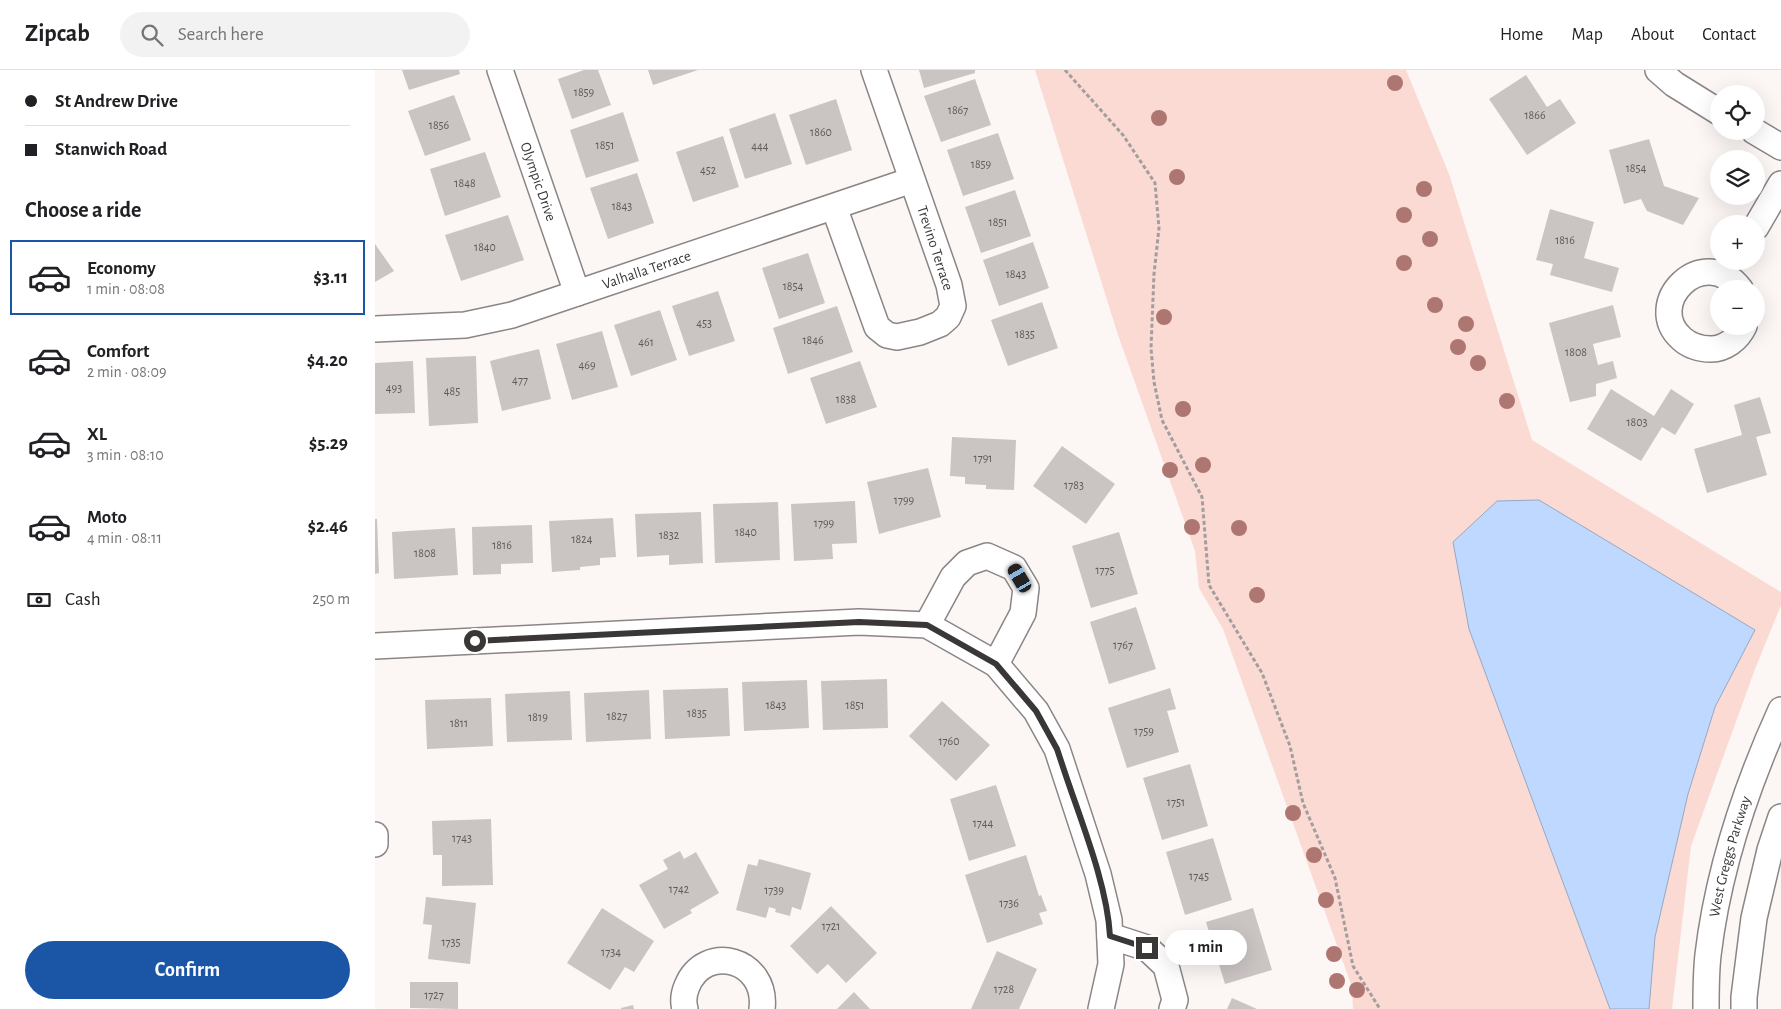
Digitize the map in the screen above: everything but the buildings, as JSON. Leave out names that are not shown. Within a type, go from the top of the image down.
[{"type":"street","name":"Olympic Drive","points":[[500,70],[577,293]]},
{"type":"street","name":"Trevino Terrace","points":[[834,207],[877,327],[887,335],[897,336],[921,332],[939,324],[948,317],[953,306],[949,285],[874,70]]},
{"type":"street","points":[[1658,70],[1673,84],[1710,107]]},
{"type":"street","points":[[1765,138],[1781,147]]},
{"type":"street","name":"Valhalla Terrace","points":[[375,329],[465,325],[513,315],[912,180]]},
{"type":"street","points":[[1763,215],[1781,184]]},
{"type":"street","points":[[1735,276],[1711,272],[1698,273],[1686,278],[1677,287],[1671,299],[1669,311],[1671,324],[1678,335],[1688,344],[1712,349],[1725,346],[1738,335]]},
{"type":"street","points":[[927,625],[953,577],[967,563],[987,556],[1014,568],[1026,588],[1023,613],[996,664]]},
{"type":"street","points":[[375,646],[859,622],[927,625],[996,664],[1036,711],[1057,749],[1098,874],[1109,920],[1111,964],[1101,1009]]},
{"type":"street","name":"West Greggs Parkway","points":[[1706,1009],[1708,956],[1723,872],[1761,753],[1781,710]]},
{"type":"street","points":[[1744,1009],[1743,997],[1754,918],[1770,850],[1781,817]]},
{"type":"street","points":[[375,835],[375,844]]},
{"type":"street","points":[[1110,936],[1147,948],[1166,966],[1175,1000],[1172,1009]]},
{"type":"street","points":[[685,1009],[685,992],[690,979],[699,969],[710,963],[722,960],[746,967],[755,976],[761,987],[762,1009]]},
{"type":"path","points":[[1065,70],[1123,135],[1155,183],[1159,228],[1154,274],[1151,348],[1154,382],[1162,420],[1202,497],[1209,585],[1261,673],[1290,746],[1303,803],[1335,878],[1353,966],[1381,1009]]},
{"type":"shaded area","points":[[1035,70],[1406,70],[1449,174],[1532,440],[1781,592],[1781,605],[1755,669],[1691,846],[1672,1009],[1353,1009],[1352,987],[1223,629],[1199,588],[1195,551],[1118,335]]},
{"type":"water","points":[[1539,500],[1755,630],[1715,707],[1688,794],[1655,937],[1649,1009],[1610,1009],[1469,629],[1453,542],[1497,501]]},
{"type":"route","points":[[475,641],[859,622],[927,625],[996,664],[1036,711],[1057,749],[1063,767],[1098,874],[1109,920],[1110,936],[1147,948]]}]
